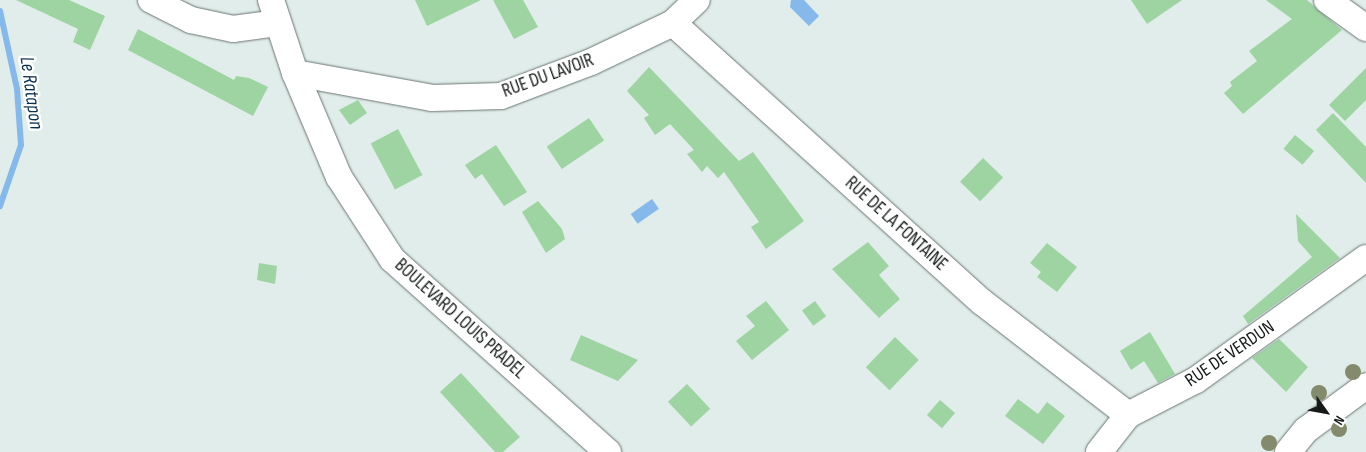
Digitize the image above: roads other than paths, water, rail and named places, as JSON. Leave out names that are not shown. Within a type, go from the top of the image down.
[{"type":"street","points":[[151,0],[192,20],[233,29],[274,11]]},
{"type":"street","name":"RUE DU LAVOIR","points":[[295,73],[432,98],[500,96],[591,62],[673,23],[697,0]]},
{"type":"street","points":[[1327,0],[1366,28]]},
{"type":"street","name":"BOULEVARD LOUIS PRADEL","points":[[274,11],[295,73],[340,177],[392,259],[608,452]]},
{"type":"street","name":"RUE DE LA FONTAINE","points":[[673,23],[982,302],[1128,415]]},
{"type":"street","name":"RUE DE VERDUN","points":[[1099,452],[1128,415],[1196,380],[1366,258]]},
{"type":"street","points":[[1288,452],[1306,430],[1366,386]]},
{"type":"water","points":[[791,0],[804,0],[819,16],[809,26],[790,7]]},
{"type":"water","points":[[652,199],[659,209],[638,224],[631,214]]},
{"type":"waterway","name":"Le Ratapon","points":[[0,11],[17,89],[21,145],[0,206]]}]
